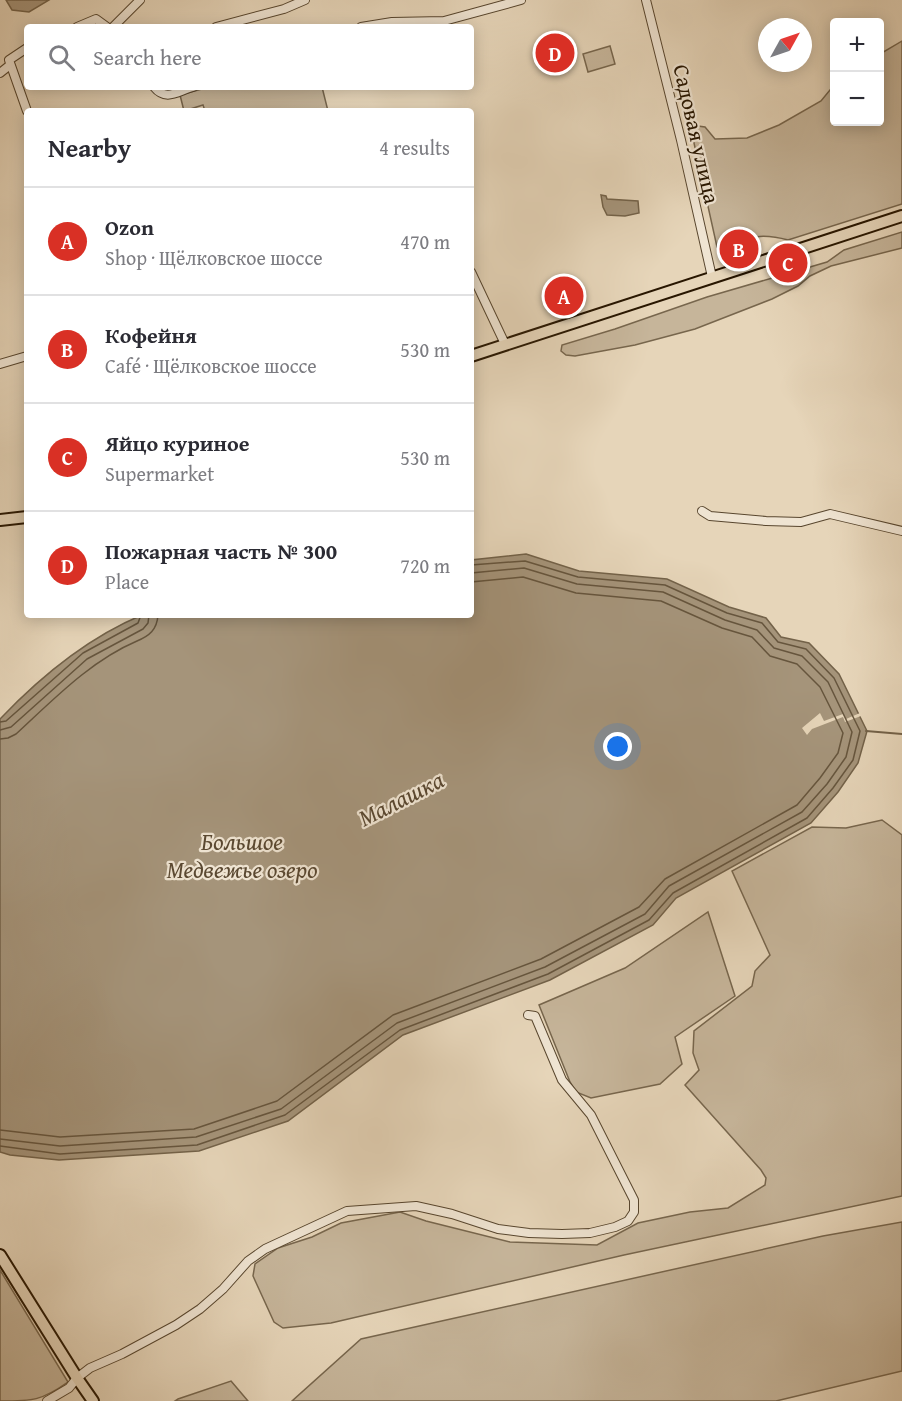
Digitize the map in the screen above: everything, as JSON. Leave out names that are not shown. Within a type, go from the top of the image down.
[{"type":"main road","points":[[474,355],[902,216]]},
{"type":"main road","points":[[0,520],[24,517]]},
{"type":"main road","points":[[0,1255],[76,1378],[93,1401]]},
{"type":"street","points":[[116,24],[140,0]]},
{"type":"street","points":[[227,24],[284,9],[305,0]]},
{"type":"street","points":[[380,24],[444,21],[502,2],[521,0]]},
{"type":"street","name":"Садовая улица","points":[[646,0],[712,277]]},
{"type":"street","points":[[84,24],[96,19],[103,24]]},
{"type":"street","points":[[24,50],[9,60],[26,108]]},
{"type":"street","points":[[0,73],[10,66]]},
{"type":"street","points":[[156,90],[168,96],[185,90]]},
{"type":"street","points":[[474,278],[505,344]]},
{"type":"street","points":[[0,364],[24,357]]},
{"type":"street","points":[[702,511],[710,516],[801,522],[830,514],[902,531]]},
{"type":"street","points":[[47,1401],[69,1388],[76,1378],[90,1368],[123,1354],[200,1309],[223,1289],[248,1261],[265,1249],[347,1211],[416,1206],[452,1214],[498,1229],[529,1233],[590,1233],[615,1227],[628,1221],[634,1212],[634,1200],[591,1115],[562,1080],[535,1016],[528,1015]]},
{"type":"shaded area","points":[[902,41],[902,204],[788,240],[756,236],[728,246],[717,247],[690,125],[705,127],[715,139],[747,138],[779,125],[821,101],[830,90],[830,126],[884,126],[884,52]]},
{"type":"shaded area","points":[[610,46],[615,64],[588,72],[583,54]]},
{"type":"shaded area","points":[[198,90],[323,90],[327,108],[204,108],[203,105],[183,108],[180,95]]},
{"type":"shaded area","points":[[902,232],[902,248],[831,266],[772,299],[695,329],[635,345],[575,356],[566,355],[561,351],[562,345],[707,297],[827,262],[844,250]]},
{"type":"shaded area","points":[[882,820],[902,835],[902,1196],[624,1255],[331,1323],[283,1328],[274,1322],[253,1276],[255,1264],[278,1248],[312,1237],[341,1223],[400,1212],[426,1221],[510,1242],[597,1245],[638,1223],[690,1212],[728,1208],[765,1185],[766,1178],[761,1170],[685,1085],[699,1070],[693,1053],[694,1031],[752,986],[755,971],[770,955],[732,871],[812,827],[846,828]]},
{"type":"shaded area","points":[[708,912],[735,996],[675,1037],[682,1064],[660,1084],[591,1098],[576,1092],[539,1005],[625,968]]},
{"type":"shaded area","points":[[902,1222],[902,1371],[776,1401],[292,1401],[361,1339],[823,1236]]},
{"type":"shaded area","points":[[0,1270],[68,1382],[36,1399],[0,1401]]},
{"type":"shaded area","points":[[231,1381],[248,1401],[175,1401],[178,1399]]},
{"type":"water","points":[[6,0],[49,0],[29,12],[12,10]]},
{"type":"water","points":[[601,195],[606,196],[607,199],[638,201],[639,213],[625,216],[607,215]]},
{"type":"water","name":"Большое Медвежье озеро","points":[[526,554],[579,571],[667,579],[729,607],[766,618],[781,637],[809,643],[839,674],[867,731],[858,763],[838,792],[811,823],[676,898],[653,925],[550,980],[403,1035],[288,1121],[199,1151],[59,1160],[0,1152],[0,719],[48,673],[102,635],[135,618],[474,618],[474,560]]},
{"type":"pier","points":[[859,708],[864,721],[861,716],[845,722],[843,717],[812,729],[807,735],[802,728],[820,713],[824,721],[843,714],[846,719],[860,713]]},
{"type":"waterway","name":"Малашка","points":[[866,731],[902,734]]},
{"type":"place","name":"Пожарная часть № 300","points":[[555,53]]},
{"type":"place","name":"Кофейня","points":[[739,249]]},
{"type":"place","name":"Яйцо куриное","points":[[788,263]]},
{"type":"place","name":"Ozon","points":[[564,296]]}]
